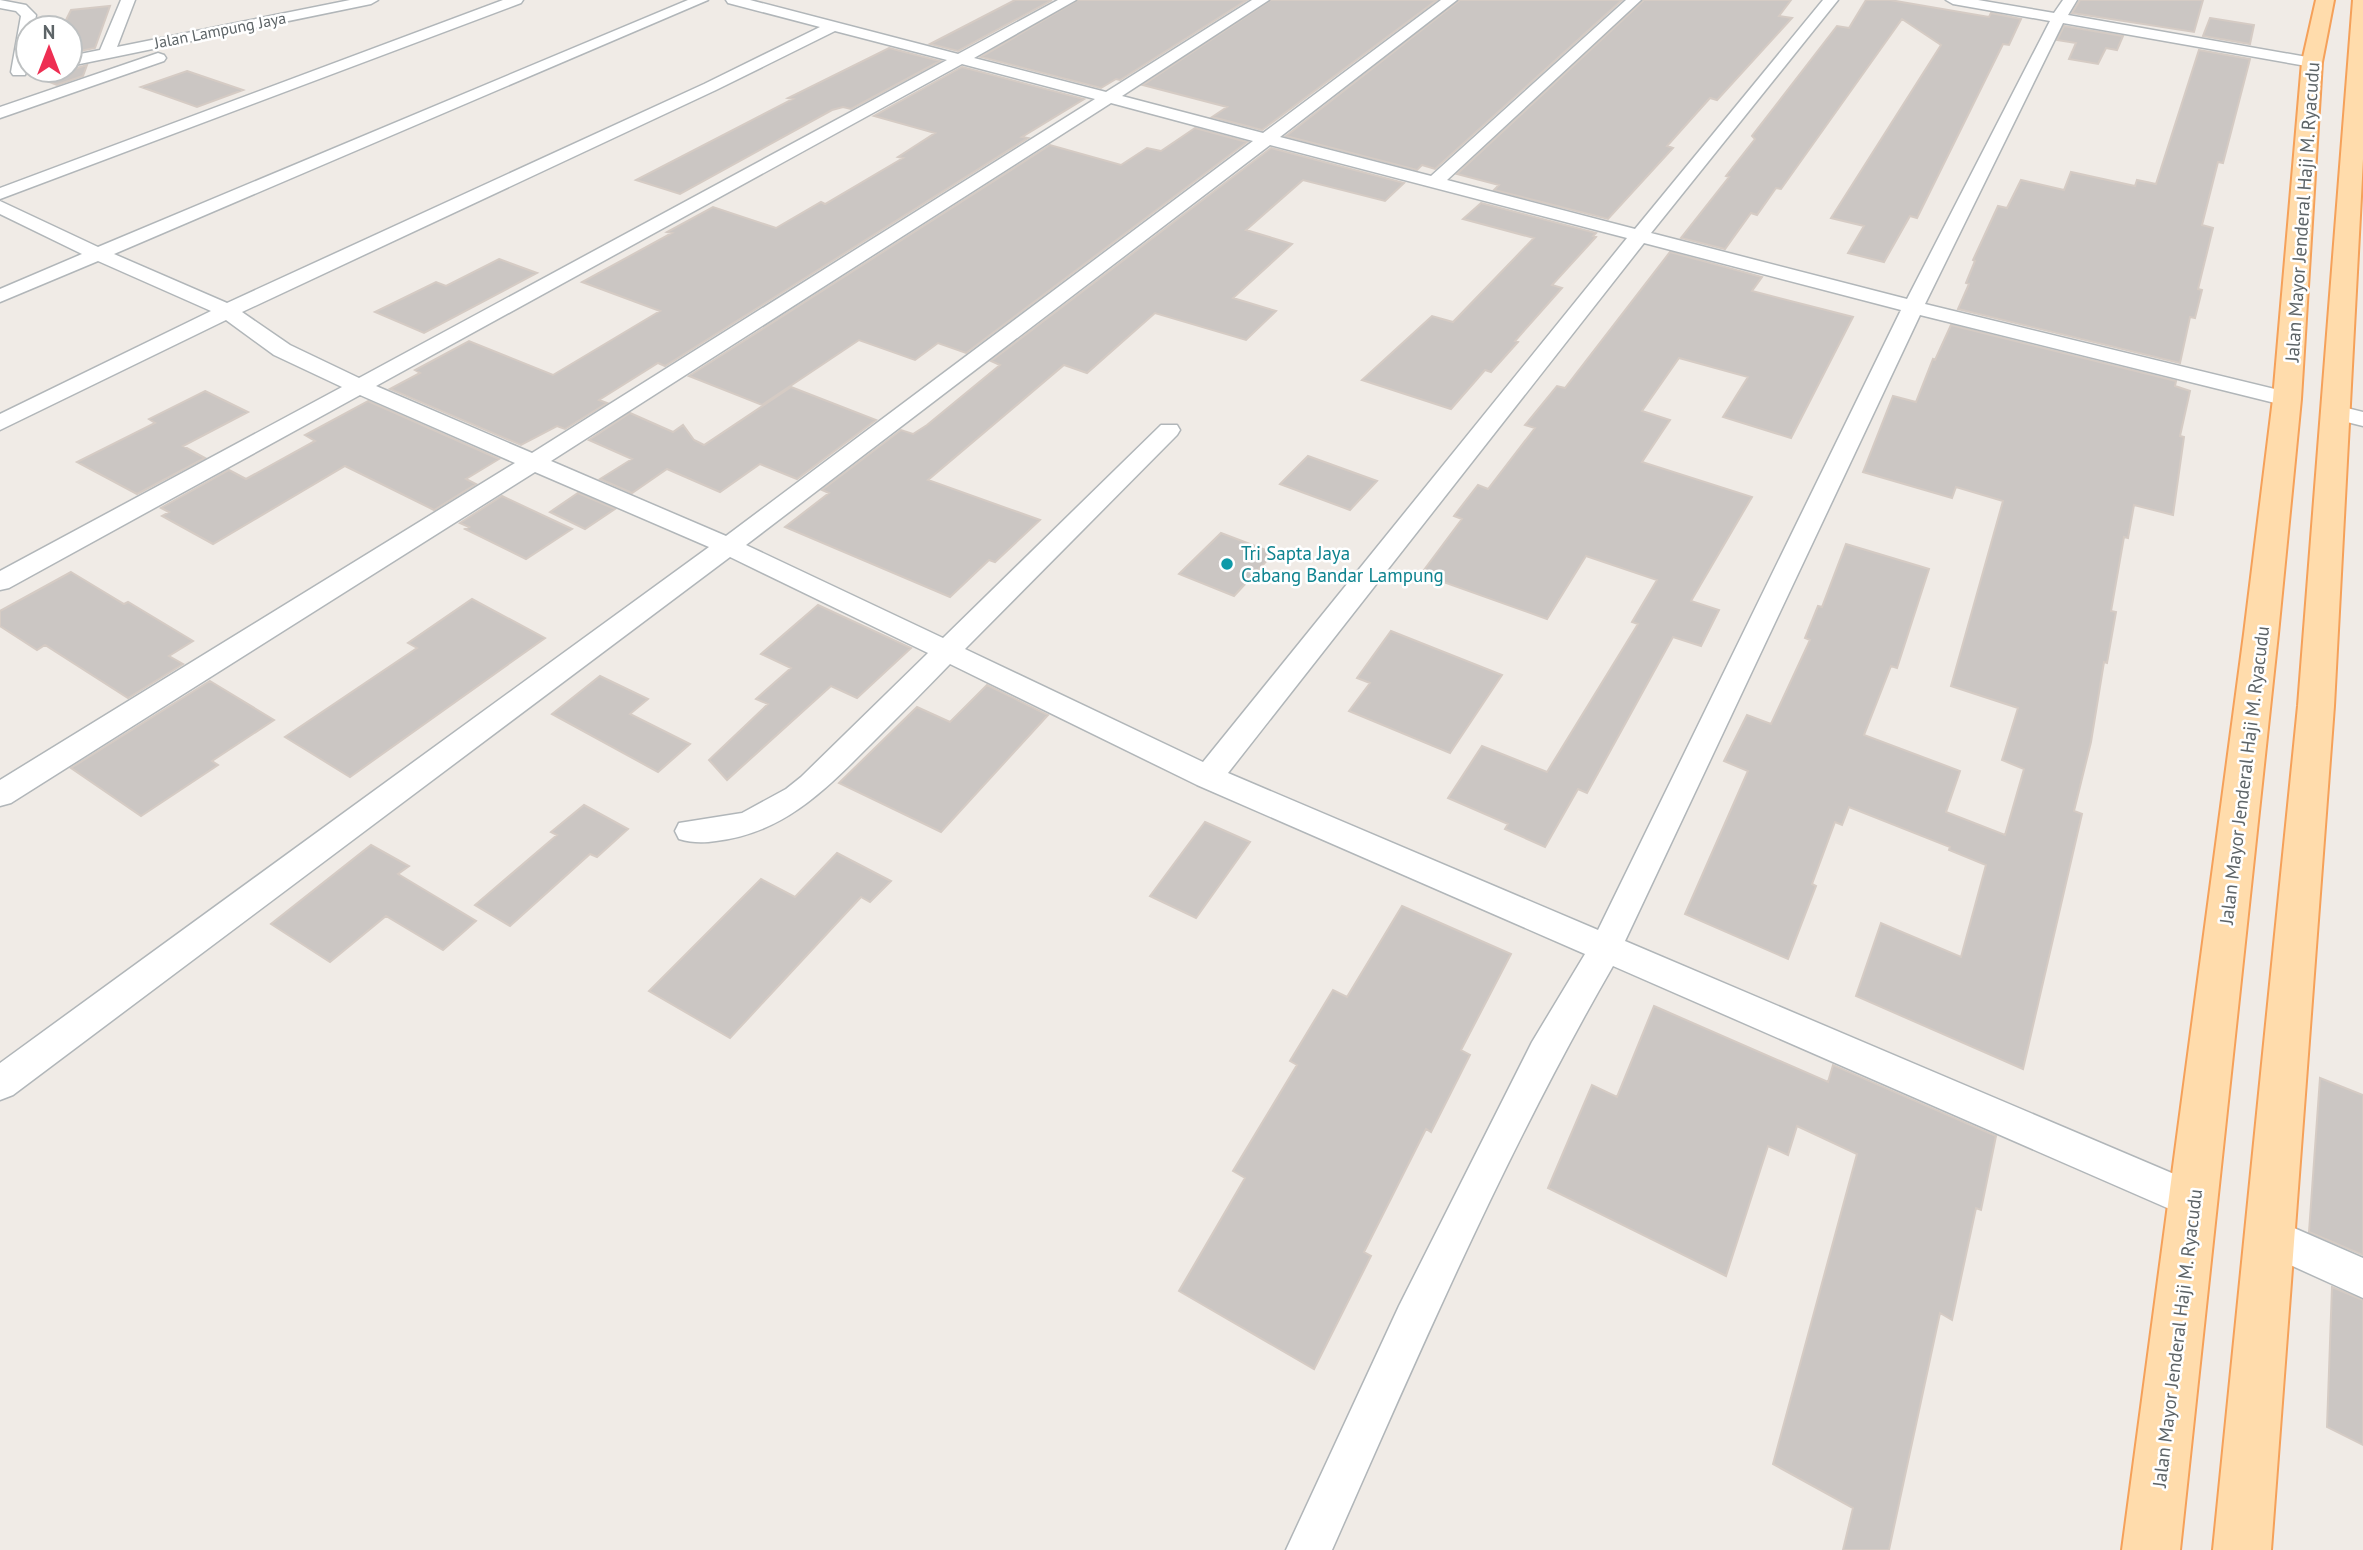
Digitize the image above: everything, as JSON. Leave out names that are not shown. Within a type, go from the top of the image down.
[{"type":"main road","name":"Jalan Mayor Jenderal Haji M. Ryacudu","points":[[2151,1550],[2261,634],[2287,399],[2312,62],[2325,0]]},
{"type":"main road","points":[[2242,1550],[2319,653],[2349,416],[2362,0]]},
{"type":"main road","points":[[2261,634],[2272,648],[2290,657],[2308,659],[2319,653]]},
{"type":"main road","points":[[2255,686],[2270,680],[2290,684],[2307,694],[2316,706]]},
{"type":"street","points":[[128,0],[114,51],[150,60]]},
{"type":"street","name":"Jalan Lampung Jaya","points":[[84,58],[371,0]]},
{"type":"street","points":[[0,194],[516,0]]},
{"type":"street","points":[[0,296],[339,154],[589,45],[701,0]]},
{"type":"street","points":[[733,0],[1913,307],[2287,399]]},
{"type":"street","points":[[0,582],[1069,0]]},
{"type":"street","points":[[0,795],[532,463],[1262,0]]},
{"type":"street","points":[[0,1084],[728,546],[1265,137],[1450,0]]},
{"type":"street","points":[[1434,183],[1634,0]]},
{"type":"street","points":[[1208,777],[1639,236],[1831,0]]},
{"type":"street","points":[[1953,0],[2064,9],[2312,62]]},
{"type":"street","points":[[0,4],[21,8],[28,14]]},
{"type":"street","points":[[1309,1550],[1425,1295],[1544,1053],[1605,949],[1913,307],[2064,9]]},
{"type":"street","points":[[0,113],[257,23]]},
{"type":"street","points":[[0,423],[227,312],[710,87],[832,27]]},
{"type":"street","points":[[0,207],[227,312],[282,350],[359,387],[728,546],[1208,777],[2194,1201]]},
{"type":"street","points":[[690,831],[737,827],[757,822],[777,812],[812,785],[1169,430]]},
{"type":"street","points":[[2269,1236],[2363,1278]]},
{"type":"building","points":[[1015,0],[1052,0],[958,51],[930,44]]},
{"type":"building","points":[[1078,0],[1247,0],[1120,80],[1116,79],[1101,88],[981,57]]},
{"type":"building","points":[[1271,0],[1437,0],[1262,130],[1212,117],[1227,107],[1143,85]]},
{"type":"building","points":[[1460,0],[1622,0],[1435,169],[1422,165],[1417,170],[1286,136]]},
{"type":"building","points":[[1644,0],[1791,0],[1779,16],[1792,18],[1717,100],[1710,98],[1667,146],[1673,148],[1608,219],[1494,190],[1499,185],[1457,174]]},
{"type":"building","points":[[1866,0],[1890,0],[1989,17],[1991,13],[2021,19],[2009,45],[2003,44],[1917,218],[1910,216],[1884,262],[1848,253],[1864,226],[1831,218],[1941,45],[1902,19],[1781,189],[1776,188],[1757,215],[1751,213],[1725,249],[1681,238],[1729,177],[1726,176],[1755,139],[1752,136],[1837,26],[1849,28]]},
{"type":"building","points":[[2080,0],[2203,0],[2194,32],[2072,13]]},
{"type":"building","points":[[110,6],[95,48],[84,50],[84,14],[69,14],[71,10]]},
{"type":"building","points":[[2210,18],[2254,25],[2250,44],[2203,36]]},
{"type":"building","points":[[2064,26],[2123,36],[2117,50],[2106,48],[2098,64],[2069,59],[2076,43],[2057,40]]},
{"type":"building","points":[[889,48],[940,61],[851,109],[843,107],[832,110],[680,194],[636,180],[793,99],[788,98]]},
{"type":"building","points":[[2199,50],[2250,59],[2223,163],[2218,162],[2202,225],[2213,228],[2198,289],[2202,290],[2195,318],[2190,317],[2180,363],[1958,309],[1969,284],[1966,283],[1975,261],[1973,260],[1998,206],[2007,208],[2021,180],[2064,190],[2071,172],[2135,186],[2137,180],[2156,184]]},
{"type":"building","points":[[962,67],[1084,99],[1022,137],[1028,138],[665,366],[658,363],[599,400],[607,403],[565,429],[557,426],[521,445],[390,389],[420,373],[415,370],[469,341],[553,375],[660,311],[582,282],[672,233],[667,232],[713,207],[776,228],[821,202],[825,204],[903,158],[898,157],[935,133],[874,116]]},
{"type":"building","points":[[187,71],[243,90],[197,107],[141,87]]},
{"type":"building","points":[[1195,128],[1247,142],[966,353],[938,343],[915,360],[859,340],[762,405],[689,376],[1050,145],[1121,165],[1147,148],[1161,151]]},
{"type":"building","points":[[1271,148],[1404,183],[1385,201],[1303,180],[1246,230],[1292,244],[1233,298],[1276,311],[1246,340],[1155,313],[1087,373],[1064,365],[928,480],[1040,520],[995,562],[989,560],[950,597],[785,527],[829,493],[822,490],[901,430],[913,434],[927,425],[1000,365],[991,361]]},
{"type":"building","points":[[1481,203],[1596,233],[1593,236],[1596,237],[1552,285],[1562,288],[1515,341],[1518,342],[1491,372],[1485,370],[1451,409],[1362,380],[1432,316],[1453,322],[1534,238],[1463,219]]},
{"type":"building","points":[[1670,252],[1762,277],[1752,291],[1853,317],[1791,438],[1723,417],[1748,377],[1679,358],[1642,411],[1670,420],[1642,462],[1752,497],[1691,601],[1719,610],[1701,646],[1673,637],[1587,793],[1578,789],[1545,847],[1505,829],[1508,824],[1448,798],[1482,746],[1547,772],[1638,624],[1632,622],[1657,580],[1586,556],[1547,619],[1421,574],[1462,519],[1454,516],[1478,485],[1488,489],[1535,428],[1525,425],[1557,386],[1565,388]]},
{"type":"building","points":[[499,259],[537,273],[424,333],[375,312],[436,282],[446,286]]},
{"type":"building","points":[[1951,325],[2176,381],[2175,386],[2190,391],[2180,436],[2184,437],[2173,515],[2134,505],[2128,538],[2124,537],[2111,611],[2116,612],[2107,663],[2104,662],[2091,742],[2074,811],[2082,814],[2023,1069],[1856,996],[1881,923],[1961,957],[1986,865],[1949,850],[1950,847],[1849,807],[1842,825],[1835,822],[1812,884],[1816,886],[1788,959],[1685,914],[1748,771],[1724,761],[1747,715],[1771,724],[1810,640],[1805,638],[1818,606],[1822,607],[1846,544],[1929,569],[1897,668],[1891,666],[1864,735],[1960,771],[1946,812],[2005,835],[2024,769],[2002,760],[2018,708],[1951,686],[2003,501],[1956,487],[1952,498],[1863,472],[1893,396],[1916,402],[1933,359],[1935,360]]},
{"type":"building","points":[[791,387],[876,420],[797,479],[760,464],[720,492],[667,469],[632,493],[600,479],[632,459],[589,440],[630,413],[673,432],[683,425],[694,440],[704,445]]},
{"type":"building","points":[[205,391],[248,412],[183,446],[205,458],[137,494],[77,462],[155,423],[149,419]]},
{"type":"building","points":[[368,401],[499,459],[466,479],[476,484],[434,510],[345,466],[213,544],[162,516],[169,512],[161,508],[229,470],[246,479],[315,441],[305,435]]},
{"type":"building","points":[[1308,456],[1377,481],[1350,510],[1280,484]]},
{"type":"building","points":[[578,493],[615,509],[585,529],[550,512]]},
{"type":"building","points":[[502,496],[572,529],[526,559],[465,529],[469,527],[460,523]]},
{"type":"building","name":"Tri Sapta Jaya Cabang Bandar Lampung","points":[[1221,533],[1274,553],[1234,596],[1179,574]]},
{"type":"building","points":[[71,572],[193,641],[169,656],[183,664],[128,698],[45,645],[37,650],[0,626],[0,611]]},
{"type":"building","points":[[472,599],[545,638],[350,777],[285,737],[417,648],[408,643]]},
{"type":"building","points":[[818,605],[911,648],[857,698],[831,686],[727,780],[709,760],[768,704],[756,699],[791,668],[761,654]]},
{"type":"building","points":[[1391,631],[1502,675],[1450,753],[1349,711],[1370,683],[1357,678]]},
{"type":"building","points":[[600,676],[648,699],[630,714],[690,744],[658,772],[552,714]]},
{"type":"building","points":[[210,681],[274,720],[212,761],[218,765],[141,816],[71,768]]},
{"type":"building","points":[[987,685],[1048,715],[941,832],[839,783],[917,707],[950,722]]},
{"type":"building","points":[[584,805],[628,829],[597,857],[590,854],[510,926],[475,905],[557,835],[551,832]]},
{"type":"building","points":[[1205,822],[1250,842],[1196,918],[1150,896]]},
{"type":"building","points":[[371,845],[409,866],[398,874],[476,921],[443,950],[386,916],[330,962],[271,924]]},
{"type":"building","points":[[837,853],[891,881],[870,902],[861,897],[730,1038],[649,991],[761,879],[795,897]]},
{"type":"building","points":[[1402,906],[1511,954],[1461,1050],[1470,1055],[1431,1132],[1426,1129],[1364,1252],[1371,1256],[1314,1369],[1179,1291],[1245,1178],[1233,1171],[1297,1065],[1290,1061],[1333,990],[1347,997]]},
{"type":"building","points":[[1654,1006],[1828,1082],[1833,1065],[1996,1136],[1981,1210],[1976,1208],[1952,1320],[1940,1313],[1889,1550],[1843,1550],[1853,1508],[1773,1464],[1857,1154],[1797,1126],[1788,1155],[1768,1146],[1726,1276],[1548,1188],[1592,1085],[1617,1097]]},
{"type":"building","points":[[2320,1078],[2363,1095],[2363,1255],[2309,1232]]},
{"type":"building","points":[[2332,1287],[2363,1300],[2363,1445],[2327,1427]]},
{"type":"place","name":"Tri Sapta Jaya Cabang Bandar Lampung","points":[[1227,564]]}]
